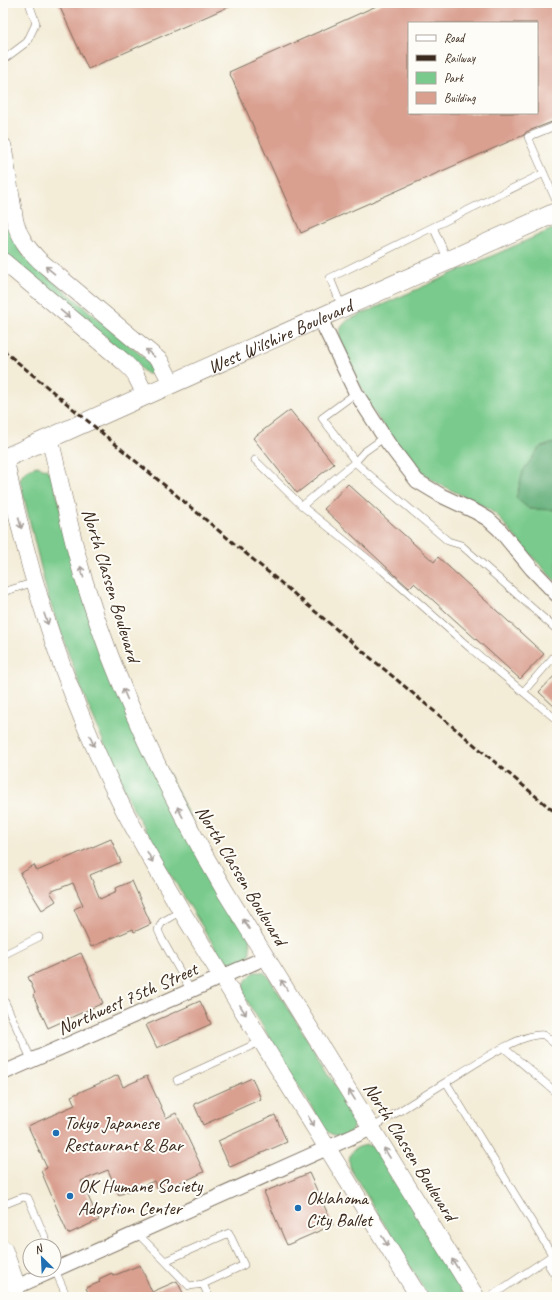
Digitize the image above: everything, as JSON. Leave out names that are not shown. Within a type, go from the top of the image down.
[{"type":"main road","name":"West Wilshire Boulevard","points":[[4,457],[50,439],[557,212]]},
{"type":"main road","points":[[3,1250],[19,1292]]},
{"type":"main road","points":[[3,1270],[19,1292]]},
{"type":"street","points":[[3,146],[18,233],[28,250],[40,262],[160,361],[172,384]]},
{"type":"street","points":[[3,261],[124,362],[134,372],[146,396]]},
{"type":"street","points":[[320,318],[356,393],[385,437],[417,481],[442,496],[488,519],[499,529],[532,569],[557,595]]},
{"type":"street","name":"North Classen Boulevard","points":[[50,439],[83,577],[104,641],[151,755],[180,811],[225,891],[476,1297]]},
{"type":"street","points":[[4,457],[35,582],[58,654],[76,702],[121,803],[154,866],[181,911],[419,1297]]},
{"type":"street","name":"Northwest 75th Street","points":[[3,1073],[267,957]]},
{"type":"street","points":[[62,1263],[137,1233],[372,1128]]},
{"type":"street","points":[[19,1292],[38,1278]]},
{"type":"lane","points":[[3,60],[27,42],[36,23],[29,3]]},
{"type":"lane","points":[[557,132],[554,126],[528,137],[557,203]]},
{"type":"lane","points":[[342,308],[330,278],[544,173]]},
{"type":"lane","points":[[433,227],[448,261]]},
{"type":"lane","points":[[356,393],[322,418],[355,462],[448,541],[461,545],[557,630]]},
{"type":"lane","points":[[302,506],[355,462],[364,452],[385,437]]},
{"type":"lane","points":[[255,460],[302,506],[383,570],[470,648],[524,691],[557,720]]},
{"type":"lane","points":[[3,592],[35,582]]},
{"type":"lane","points":[[524,691],[557,653]]},
{"type":"lane","points":[[181,911],[162,922],[158,930],[191,991]]},
{"type":"lane","points":[[3,954],[39,936]]},
{"type":"lane","points":[[3,998],[32,1061]]},
{"type":"lane","points":[[372,1128],[504,1048],[528,1037],[541,1034],[557,1046]]},
{"type":"lane","points":[[177,1080],[262,1041]]},
{"type":"lane","points":[[504,1048],[557,1093]]},
{"type":"lane","points":[[446,1082],[551,1253],[554,1254]]},
{"type":"lane","points":[[3,1205],[23,1197],[28,1198],[46,1238]]},
{"type":"lane","points":[[137,1233],[189,1286],[202,1284],[244,1265],[229,1233],[165,1261]]},
{"type":"lane","points":[[554,1254],[549,1266],[557,1279]]},
{"type":"lane","points":[[490,1297],[554,1254]]},
{"type":"lane","points":[[60,1278],[67,1297]]},
{"type":"lane","points":[[202,1284],[209,1297]]},
{"type":"green space","points":[[3,182],[19,248],[25,257],[154,366],[155,373],[147,374],[3,253]]},
{"type":"green space","points":[[557,227],[557,442],[539,448],[529,509],[557,510],[557,583],[525,549],[496,514],[439,484],[406,458],[370,407],[340,341],[339,334],[342,327],[348,320]]},
{"type":"green space","points":[[557,442],[557,510],[529,509],[516,498],[523,471],[539,448]]},
{"type":"green space","points":[[37,466],[46,469],[52,476],[87,608],[250,940],[249,955],[243,962],[229,962],[222,959],[169,872],[132,807],[82,691],[48,597],[20,481],[26,471]]},
{"type":"green space","points":[[255,972],[263,972],[269,977],[356,1118],[352,1129],[346,1135],[337,1136],[326,1131],[243,994],[246,982]]},
{"type":"green space","points":[[368,1145],[374,1147],[462,1285],[462,1297],[429,1297],[351,1170],[349,1160],[352,1152],[362,1146]]},
{"type":"building","points":[[58,3],[237,3],[88,69]]},
{"type":"building","points":[[383,3],[557,3],[557,120],[526,132],[524,135],[301,233],[229,72]]},
{"type":"building","points":[[290,410],[334,464],[297,493],[253,438]]},
{"type":"building","points":[[348,484],[434,562],[438,557],[544,654],[520,679],[414,583],[409,588],[324,509]]},
{"type":"building","points":[[557,673],[557,709],[539,692]]},
{"type":"building","points":[[111,839],[121,862],[90,875],[100,899],[117,891],[116,888],[132,881],[151,924],[134,932],[133,929],[91,947],[74,909],[83,905],[73,883],[50,892],[56,901],[42,910],[20,874],[34,865],[37,871]]},
{"type":"building","points":[[81,953],[103,1003],[48,1028],[33,995],[35,993],[28,977]]},
{"type":"building","points":[[200,1001],[211,1024],[157,1048],[146,1025]]},
{"type":"building","points":[[118,1075],[123,1087],[147,1076],[166,1118],[176,1113],[204,1172],[158,1191],[154,1181],[119,1195],[108,1170],[81,1181],[99,1220],[68,1234],[41,1171],[47,1168],[28,1126],[75,1105],[71,1096]]},
{"type":"building","points":[[252,1078],[261,1099],[203,1125],[194,1104]]},
{"type":"building","points":[[275,1115],[287,1142],[230,1167],[218,1141]]},
{"type":"building","name":"Oklahoma City Ballet","points":[[309,1173],[333,1225],[287,1245],[264,1192]]},
{"type":"building","points":[[140,1265],[152,1292],[177,1281],[185,1297],[90,1297],[86,1288],[100,1282],[99,1279],[112,1273],[113,1276]]},
{"type":"railway","points":[[3,350],[557,814]]},
{"type":"place","name":"Tokyo Japanese Restaurant & Bar","points":[[56,1133]]},
{"type":"place","name":"OK Humane Society Adoption Center","points":[[70,1196]]},
{"type":"place","name":"Oklahoma City Ballet","points":[[298,1208]]}]
